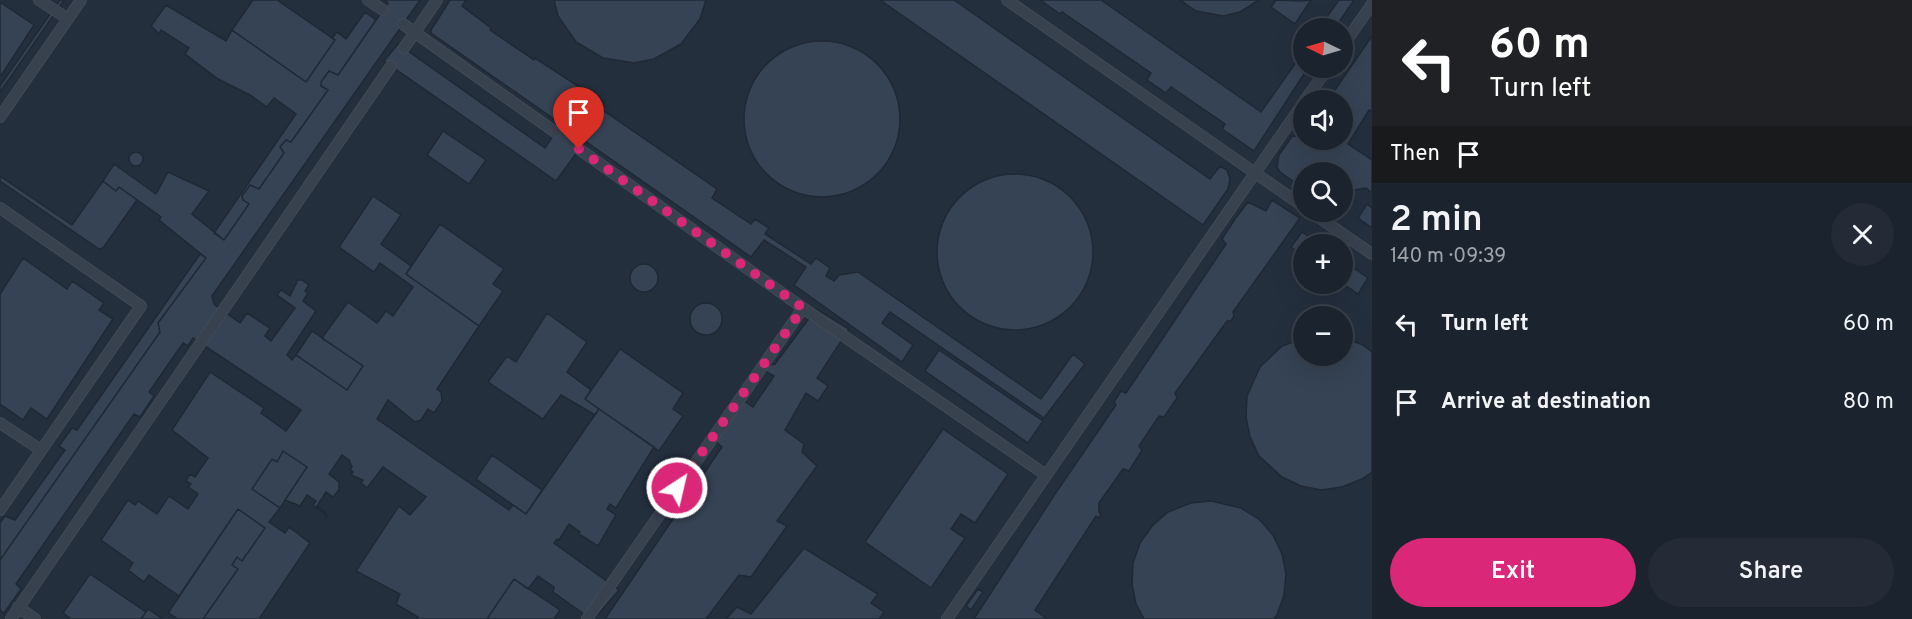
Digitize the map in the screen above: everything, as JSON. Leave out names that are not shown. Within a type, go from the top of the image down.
[{"type":"lane","points":[[39,0],[68,19]]},
{"type":"lane","points":[[2,111],[81,0]]},
{"type":"lane","points":[[368,0],[383,10]]},
{"type":"lane","points":[[404,48],[437,0]]},
{"type":"lane","points":[[1007,0],[1022,4],[1293,200]]},
{"type":"lane","points":[[1353,31],[1372,4]]},
{"type":"lane","points":[[403,24],[555,132]]},
{"type":"lane","points":[[11,619],[390,66]]},
{"type":"lane","points":[[946,619],[1293,117]]},
{"type":"lane","points":[[579,149],[803,308],[1046,475]]},
{"type":"lane","points":[[0,208],[141,306],[0,510]]},
{"type":"lane","points":[[1326,222],[1372,254]]},
{"type":"lane","points":[[586,619],[803,308]]},
{"type":"lane","points":[[0,423],[41,450]]},
{"type":"lane","points":[[18,607],[35,619]]},
{"type":"building","points":[[60,0],[64,0],[0,92],[0,86]]},
{"type":"building","points":[[253,0],[277,0],[335,40],[306,82],[232,30]]},
{"type":"building","points":[[384,0],[420,0],[212,296],[214,304],[240,323],[247,313],[270,328],[265,336],[271,341],[295,308],[277,295],[281,290],[290,296],[298,280],[302,280],[309,285],[305,291],[308,293],[303,301],[316,311],[287,355],[292,360],[296,355],[347,390],[363,366],[322,338],[348,302],[377,323],[386,311],[393,316],[413,287],[380,263],[374,272],[339,247],[373,196],[401,215],[381,244],[411,266],[406,274],[479,326],[437,389],[441,392],[442,401],[434,413],[428,409],[421,420],[415,422],[388,400],[377,419],[509,510],[513,505],[526,514],[599,409],[654,447],[616,508],[610,504],[607,509],[616,515],[598,546],[579,534],[580,532],[569,524],[559,540],[557,539],[554,543],[619,590],[594,619],[591,619],[553,592],[554,587],[538,576],[528,589],[514,579],[487,619],[417,619],[418,617],[396,604],[400,594],[356,571],[399,506],[410,515],[426,497],[383,467],[367,488],[361,483],[363,480],[351,475],[353,472],[350,470],[352,467],[349,460],[342,455],[329,474],[339,482],[339,490],[333,497],[326,492],[317,506],[325,512],[327,518],[313,505],[316,501],[307,495],[300,506],[285,500],[307,467],[283,451],[277,462],[272,459],[252,489],[280,508],[269,522],[285,533],[289,527],[310,543],[259,619],[203,619],[238,569],[232,565],[237,557],[242,561],[265,528],[238,509],[179,596],[149,575],[144,582],[128,570],[133,563],[101,540],[128,500],[135,505],[138,501],[157,514],[169,496],[188,509],[198,494],[188,487],[191,484],[186,481],[190,474],[195,477],[208,458],[172,430],[210,372],[264,408],[261,413],[286,431],[301,410],[193,338],[188,346],[183,343],[149,392],[154,396],[140,417],[134,414],[16,584],[21,589],[4,613],[0,610],[0,560],[160,332],[158,323],[206,258],[159,220],[161,217],[119,187],[116,191],[103,181],[114,164],[156,194],[168,172],[209,191],[192,214],[224,240],[249,204],[243,200],[242,196],[250,185],[259,189],[284,153],[280,147],[286,140],[291,142],[328,90],[321,86],[321,82],[329,71],[338,75],[388,3]]},
{"type":"building","points":[[450,0],[466,0],[462,6],[491,28],[490,30],[604,103],[600,108],[717,189],[712,198],[751,224],[755,219],[769,228],[765,234],[811,264],[816,258],[830,268],[826,276],[834,281],[839,275],[858,272],[1041,399],[1073,354],[1085,364],[1044,418],[890,312],[882,323],[913,345],[902,362],[794,285],[806,267],[764,240],[751,257],[585,141],[556,181],[384,61],[398,44],[545,148],[561,124],[431,33]]},
{"type":"building","points":[[554,0],[706,0],[700,19],[681,44],[654,59],[634,63],[603,58],[576,42],[558,16]]},
{"type":"building","points":[[880,0],[954,0],[1210,179],[1220,166],[1227,170],[1230,179],[1228,189],[1203,225]]},
{"type":"building","points":[[1040,0],[1101,0],[1261,112],[1293,67],[1293,78],[1301,78],[1254,151],[1222,129],[1225,124],[1171,87],[1166,93],[1147,80],[1151,73],[1062,12],[1060,14]]},
{"type":"building","points":[[1180,0],[1259,0],[1240,12],[1223,16],[1196,11]]},
{"type":"building","points":[[1276,0],[1311,0],[1299,18],[1293,18],[1293,23],[1271,7]]},
{"type":"building","points":[[1339,0],[1354,0],[1342,18],[1326,18]]},
{"type":"building","points":[[0,2],[34,25],[0,77]]},
{"type":"building","points":[[166,5],[226,41],[232,30],[306,82],[335,40],[332,38],[337,32],[346,39],[365,12],[376,20],[338,75],[329,71],[321,82],[321,86],[328,90],[291,142],[286,140],[280,147],[284,153],[259,189],[250,185],[242,196],[243,200],[249,204],[224,240],[214,233],[296,114],[274,98],[267,107],[250,95],[218,79],[185,54],[189,48],[161,30],[159,34],[151,26]]},
{"type":"building","points":[[1372,36],[1372,112],[1369,110],[1353,136],[1353,90],[1335,90],[1343,78],[1353,78],[1353,64]]},
{"type":"building","points":[[822,41],[852,47],[877,64],[894,89],[900,119],[894,149],[877,174],[852,191],[822,197],[792,191],[767,174],[750,149],[744,119],[750,89],[767,64],[792,47]]},
{"type":"building","points":[[443,131],[486,160],[469,184],[427,155]]},
{"type":"building","points":[[1293,135],[1293,150],[1353,150],[1353,147],[1372,160],[1372,193],[1366,188],[1353,190],[1353,162],[1293,162],[1293,181],[1277,167],[1279,155]]},
{"type":"building","points":[[136,152],[141,154],[143,159],[141,164],[136,166],[131,164],[129,159],[131,154]]},
{"type":"building","points":[[1015,174],[1045,180],[1070,197],[1087,222],[1093,252],[1087,282],[1070,307],[1045,324],[1015,330],[985,324],[960,307],[943,282],[937,252],[943,222],[960,197],[985,180]]},
{"type":"building","points":[[0,176],[72,225],[103,181],[116,191],[119,187],[137,200],[103,248],[99,249],[0,181]]},
{"type":"building","points":[[1272,200],[1293,214],[1293,222],[1297,222],[1233,312],[1234,316],[1231,321],[1227,321],[1175,393],[1177,398],[1164,417],[1159,416],[1139,446],[1142,450],[1129,471],[1123,469],[1099,503],[1101,515],[1099,518],[1096,516],[1035,610],[1047,619],[974,619],[1116,405],[1114,402],[1121,391],[1126,393],[1226,244],[1222,239],[1235,219],[1248,202],[1266,211]]},
{"type":"building","points":[[1367,204],[1372,208],[1372,228],[1358,218]]},
{"type":"building","points":[[440,224],[504,269],[493,284],[503,291],[479,326],[406,274]]},
{"type":"building","points":[[200,254],[206,258],[158,323],[160,332],[0,560],[0,523],[5,516],[15,520],[65,450],[59,446],[72,428],[77,430]]},
{"type":"building","points":[[23,258],[67,289],[72,281],[104,303],[99,310],[113,319],[47,419],[31,408],[23,420],[0,404],[0,294]]},
{"type":"building","points":[[644,264],[654,268],[658,278],[654,288],[644,292],[634,288],[630,278],[634,268]]},
{"type":"building","points":[[1353,268],[1368,278],[1358,294],[1353,291]]},
{"type":"building","points":[[706,303],[718,307],[722,319],[718,331],[706,335],[694,331],[690,319],[694,307]]},
{"type":"building","points":[[816,309],[849,329],[817,378],[828,386],[818,401],[806,393],[785,430],[804,444],[802,452],[817,466],[777,521],[787,526],[751,577],[739,575],[706,619],[605,619],[722,447],[714,440],[744,401],[753,407],[774,376],[765,371],[769,365],[775,364]]},
{"type":"building","points":[[547,313],[587,342],[567,372],[591,390],[585,399],[599,409],[595,415],[561,395],[543,419],[488,382],[507,356],[516,362]]},
{"type":"building","points":[[312,331],[363,366],[347,390],[296,355]]},
{"type":"building","points":[[1353,341],[1372,352],[1372,472],[1362,479],[1342,487],[1321,490],[1301,486],[1282,477],[1259,456],[1250,437],[1246,417],[1247,396],[1260,367],[1282,346],[1293,342],[1293,366],[1353,366]]},
{"type":"building","points":[[620,349],[683,393],[673,409],[683,416],[659,451],[585,399]]},
{"type":"building","points":[[939,350],[1043,421],[1028,443],[925,371]]},
{"type":"building","points":[[943,429],[1008,474],[975,523],[961,514],[951,529],[965,538],[931,588],[865,542]]},
{"type":"building","points":[[283,451],[307,467],[280,508],[252,489],[272,459],[277,462]]},
{"type":"building","points":[[492,455],[542,490],[526,514],[476,479]]},
{"type":"building","points":[[1211,501],[1241,508],[1259,519],[1273,535],[1282,554],[1286,574],[1284,595],[1277,615],[1274,619],[1144,619],[1136,604],[1132,584],[1133,563],[1140,543],[1152,526],[1168,512],[1191,503]]},
{"type":"building","points":[[238,509],[265,528],[242,561],[237,557],[232,565],[238,569],[203,619],[178,619],[168,613]]},
{"type":"building","points":[[804,548],[878,594],[871,603],[884,612],[879,619],[726,619],[737,607],[751,614]]},
{"type":"building","points":[[90,574],[146,612],[141,619],[71,619],[63,613]]},
{"type":"building","points":[[514,579],[560,610],[554,619],[487,619]]},
{"type":"building","points":[[978,589],[983,592],[971,610],[966,606]]},
{"type":"building","points":[[148,609],[163,619],[141,619]]},
{"type":"route","points":[[579,149],[803,308],[677,488]]}]
